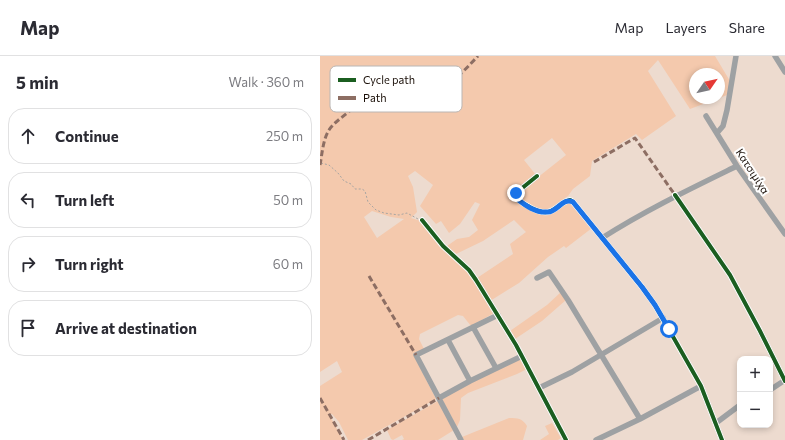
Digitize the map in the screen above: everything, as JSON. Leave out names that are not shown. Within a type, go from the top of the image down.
[{"type":"street","points":[[717,133],[723,126],[727,110],[736,56]]},
{"type":"street","points":[[775,56],[785,72]]},
{"type":"street","name":"Κατσιμίχα","points":[[706,116],[737,166],[785,234]]},
{"type":"street","points":[[602,238],[675,195],[737,166]]},
{"type":"street","points":[[537,176],[516,193],[516,198],[531,209],[546,212],[550,212],[566,201],[570,200],[573,202],[642,287],[663,318],[701,386],[722,440]]},
{"type":"street","points":[[675,195],[730,275],[785,380],[773,388]]},
{"type":"street","points":[[422,220],[443,246],[469,270],[522,356],[566,440]]},
{"type":"street","points":[[537,278],[549,272],[568,300],[640,419]]},
{"type":"street","points":[[461,440],[416,355],[498,315]]},
{"type":"street","points":[[539,388],[572,372],[663,318]]},
{"type":"street","points":[[473,327],[496,368]]},
{"type":"street","points":[[448,340],[470,381]]},
{"type":"street","points":[[439,398],[522,356]]},
{"type":"street","points":[[596,440],[640,419],[701,386]]},
{"type":"street","points":[[716,423],[737,407]]},
{"type":"path","points":[[320,163],[329,165],[344,181],[351,184],[356,189],[362,189],[365,191],[368,202],[376,210],[384,213],[407,213],[414,218],[422,220]]},
{"type":"shaded area","points":[[320,56],[715,56],[722,68],[689,68],[689,104],[703,104],[690,109],[658,60],[648,71],[676,116],[642,140],[636,134],[592,161],[590,176],[573,189],[568,196],[549,209],[544,210],[532,208],[518,196],[518,193],[566,155],[552,138],[524,160],[536,175],[510,194],[517,202],[529,209],[543,213],[569,199],[592,228],[566,248],[564,246],[548,257],[519,283],[490,301],[477,278],[513,254],[510,244],[526,232],[514,220],[483,241],[456,254],[447,246],[457,239],[469,237],[478,230],[472,220],[480,204],[475,202],[460,224],[449,233],[441,221],[436,224],[420,206],[433,185],[415,171],[408,176],[413,187],[417,212],[411,218],[421,221],[468,272],[494,313],[471,326],[463,316],[458,315],[420,334],[419,339],[424,349],[413,354],[436,399],[362,440],[348,440],[339,422],[332,414],[329,414],[343,440],[320,440],[320,386],[342,372],[337,361],[320,372]],"holes":[[[372,211],[391,217],[404,219],[377,238],[364,217]]]},
{"type":"shaded area","points":[[725,73],[730,81],[727,95],[725,96]]},
{"type":"shaded area","points":[[561,292],[566,300],[542,321],[515,339],[510,331],[547,305]]},
{"type":"shaded area","points":[[522,358],[527,369],[468,393],[461,398],[460,420],[457,427],[442,399],[458,388]]},
{"type":"shaded area","points":[[438,401],[454,430],[438,440],[402,440],[404,439],[402,435],[393,440],[391,439],[387,430]]},
{"type":"shaded area","points":[[509,418],[520,419],[527,426],[523,440],[464,440],[462,437]]},
{"type":"shaded area","points":[[552,423],[561,438],[558,440],[540,440],[549,434],[545,426]]},
{"type":"marked path","points":[[462,72],[478,56]]},
{"type":"marked path","points":[[320,165],[324,142],[329,130],[348,112]]},
{"type":"marked path","points":[[594,162],[635,138],[675,195]]},
{"type":"marked path","points":[[369,276],[416,355]]},
{"type":"marked path","points":[[320,398],[344,440]]},
{"type":"marked path","points":[[368,440],[439,398]]},
{"type":"cycle path","points":[[537,176],[516,193],[516,198],[537,211],[542,212],[551,211],[570,200],[573,202],[655,305],[701,386],[722,440]]},
{"type":"cycle path","points":[[675,195],[730,275],[785,381]]},
{"type":"cycle path","points":[[422,220],[443,246],[469,270],[476,280],[516,345],[566,440]]},
{"type":"route","points":[[516,193],[516,198],[527,207],[546,212],[550,212],[566,201],[570,200],[573,202],[642,287],[655,305],[669,329]]}]
